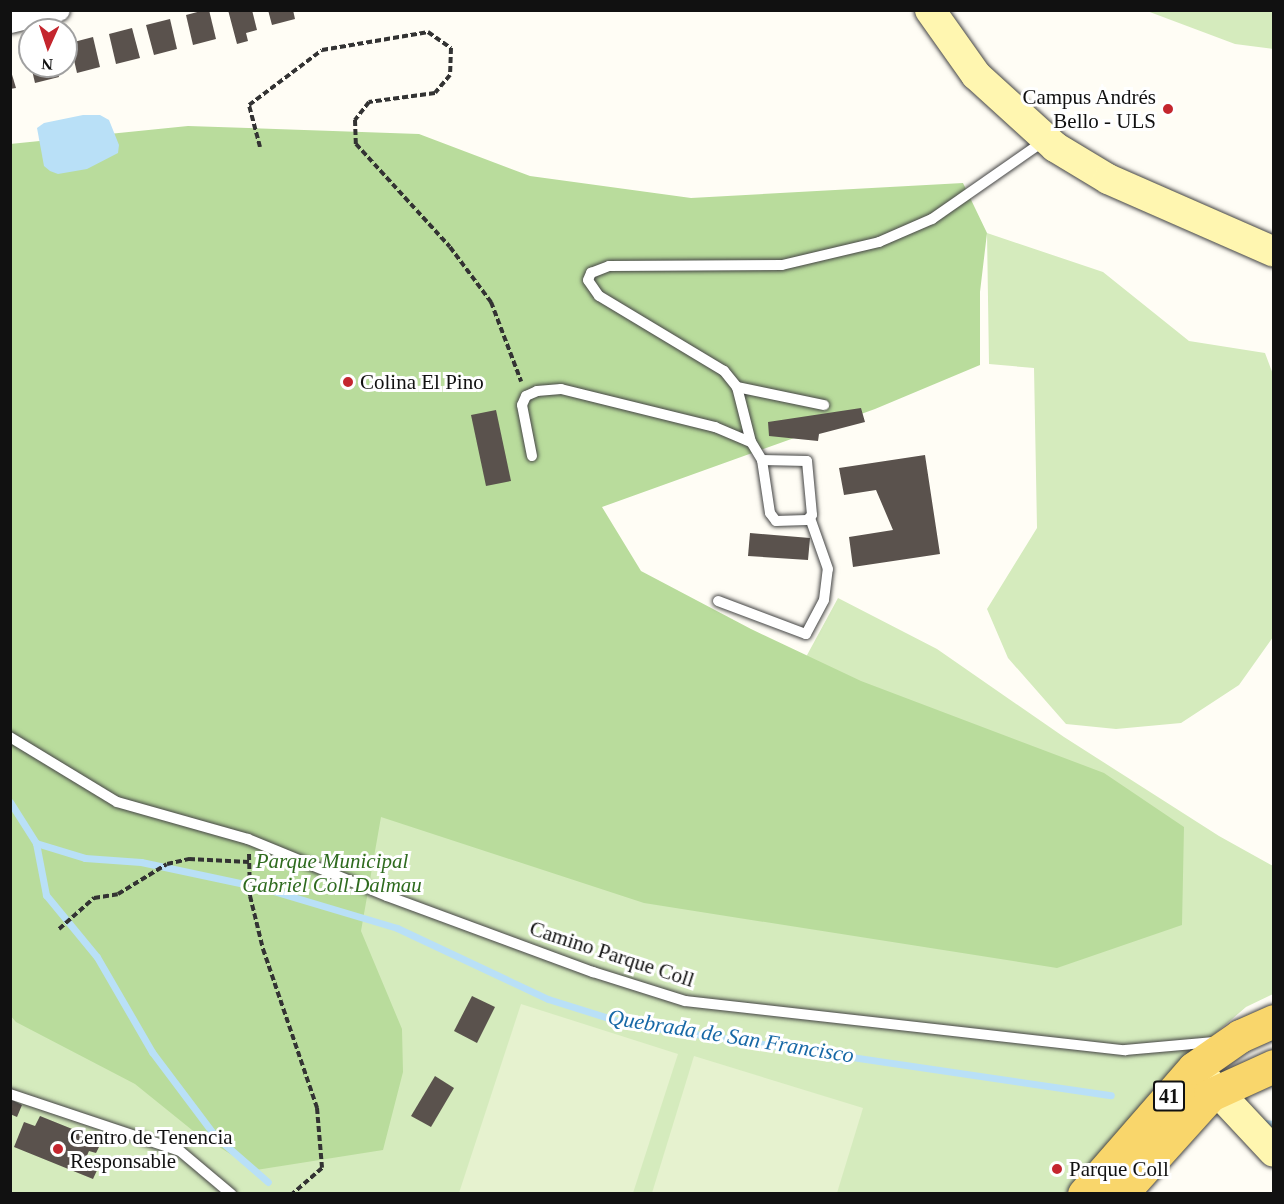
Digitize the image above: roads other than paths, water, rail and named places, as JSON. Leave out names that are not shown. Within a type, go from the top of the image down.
[{"type":"main road","points":[[930,10],[976,75],[1046,139],[1108,179],[1274,252]]},
{"type":"main road","name":"41","points":[[1121,1194],[1206,1078],[1240,1036],[1274,1021]]},
{"type":"main road","name":"41","points":[[1084,1194],[1206,1078],[1274,1066]]},
{"type":"main road","points":[[1206,1078],[1274,1152]]},
{"type":"street","points":[[10,22],[59,10]]},
{"type":"lane","points":[[810,518],[777,521],[770,513],[762,460],[751,442],[737,387],[724,371],[599,296],[588,280],[591,273],[609,266],[782,265],[879,242],[932,219],[1046,139]]},
{"type":"lane","points":[[737,387],[824,405]]},
{"type":"lane","points":[[532,456],[522,405],[526,396],[561,389],[715,427],[751,442]]},
{"type":"lane","points":[[718,601],[806,634],[824,600],[828,569],[810,518],[807,461],[762,460]]},
{"type":"lane","name":"Camino Parque Coll","points":[[10,737],[117,802],[248,839],[387,896],[593,972],[685,1000],[1125,1050],[1240,1036]]},
{"type":"lane","points":[[10,1094],[180,1151],[231,1194]]},
{"type":"water","points":[[83,115],[100,115],[109,120],[119,145],[118,153],[87,169],[58,174],[50,171],[44,166],[37,128],[44,123]]},
{"type":"waterway","name":"Quebrada de San Francisco","points":[[10,802],[36,843],[46,895],[97,957],[152,1052],[215,1136],[268,1182]]},
{"type":"waterway","name":"Quebrada de San Francisco","points":[[36,843],[85,858],[141,862],[240,883]]},
{"type":"waterway","name":"Quebrada de San Francisco","points":[[263,888],[397,928],[548,999],[628,1024],[1111,1095]]},
{"type":"waterway","name":"Quebrada de San Francisco","points":[[1264,1123],[1274,1124]]},
{"type":"place","name":"Campus Andrés Bello - ULS","points":[[1168,109]]},
{"type":"place","name":"Colina El Pino","points":[[348,382]]},
{"type":"place","name":"Centro de Tenencia Responsable","points":[[58,1149]]},
{"type":"place","name":"Parque Coll","points":[[1057,1169]]},
{"type":"park label","name":"Parque Municipal Gabriel Coll Dalmau","points":[[332,873]]}]
